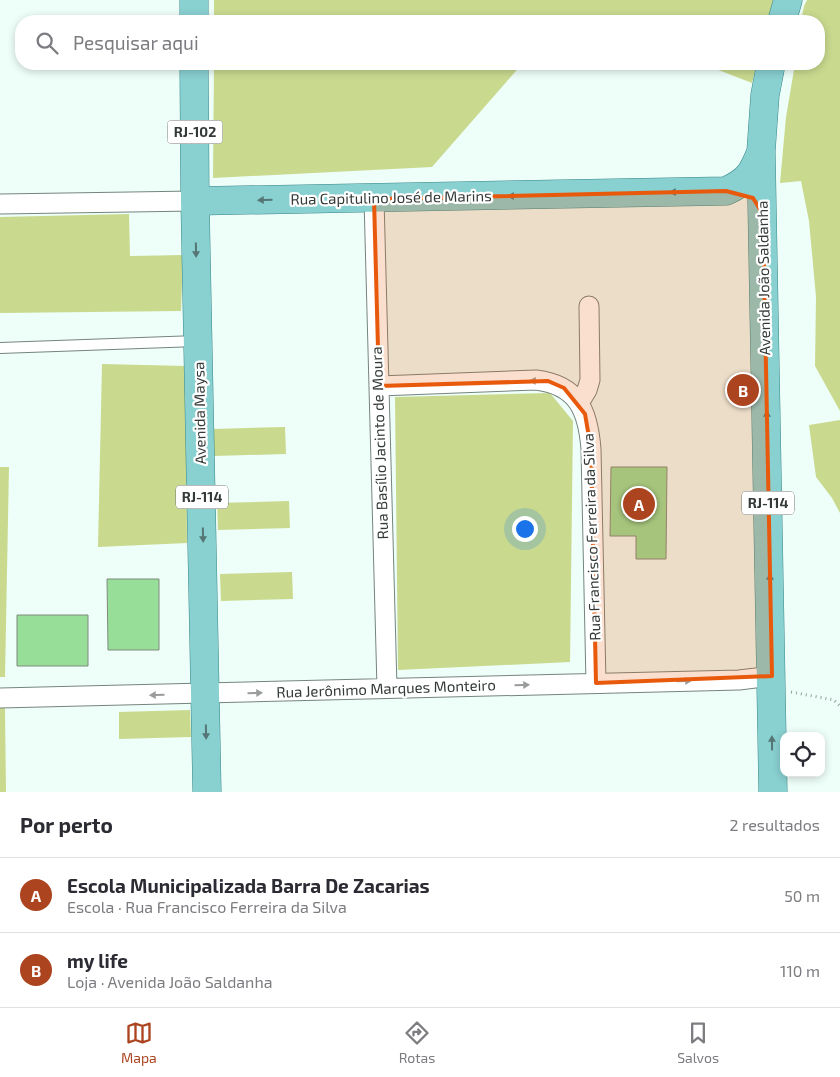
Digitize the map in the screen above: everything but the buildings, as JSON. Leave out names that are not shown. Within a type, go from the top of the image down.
[{"type":"main road","points":[[194,0],[194,15]]},
{"type":"main road","points":[[784,15],[788,0]]},
{"type":"main road","name":"Avenida Maysa","points":[[194,70],[207,792]]},
{"type":"main road","name":"Avenida João Saldanha","points":[[770,70],[764,95],[761,151],[773,792]]},
{"type":"main road","name":"Rua Capitulino José de Marins","points":[[195,201],[726,191],[743,183],[750,176],[761,151]]},
{"type":"main road","points":[[726,191],[749,194],[763,214]]},
{"type":"street","name":"Rua Basílio Jacinto de Moura","points":[[374,199],[387,688]]},
{"type":"street","name":"Rua Capitulino José de Marins","points":[[0,204],[195,201]]},
{"type":"street","points":[[379,386],[548,381],[564,388],[579,403],[587,390],[590,380],[590,306]]},
{"type":"street","name":"Rua Francisco Ferreira da Silva","points":[[579,403],[589,426],[591,449],[596,683]]},
{"type":"street","name":"Rua Jerônimo Marques Monteiro","points":[[0,698],[596,683],[752,680],[771,682]]},
{"type":"lane","points":[[0,348],[198,341]]},
{"type":"path","points":[[771,682],[834,700],[840,706]]},
{"type":"highlighted area","points":[[726,191],[753,198],[763,214],[772,676],[596,683],[591,449],[585,414],[564,388],[548,381],[379,386],[374,199]]},
{"type":"green space","points":[[214,0],[775,0],[771,15],[214,15]]},
{"type":"green space","points":[[807,0],[840,0],[840,411],[815,366],[816,297],[809,221],[801,181],[780,183],[786,117],[794,70],[825,70],[825,15],[802,15]]},
{"type":"green space","points":[[214,70],[517,70],[432,167],[213,178]]},
{"type":"green space","points":[[718,70],[755,70],[752,83]]},
{"type":"green space","points":[[129,214],[130,256],[183,255],[181,311],[0,313],[0,217]]},
{"type":"green space","points":[[102,364],[186,366],[187,543],[98,547]]},
{"type":"green space","points":[[550,393],[573,421],[570,662],[398,670],[395,397]]},
{"type":"green space","points":[[840,420],[840,513],[832,498],[816,477],[809,425]]},
{"type":"green space","points":[[285,427],[286,454],[214,456],[213,429]]},
{"type":"green space","points":[[0,467],[9,467],[5,677],[0,677]]},
{"type":"green space","points":[[289,501],[290,528],[218,530],[217,503]]},
{"type":"green space","points":[[292,572],[293,599],[221,601],[220,574]]},
{"type":"green space","points":[[0,708],[5,708],[6,792],[0,792]]},
{"type":"green space","points":[[190,710],[191,737],[119,739],[119,712]]},
{"type":"place","name":"my life","points":[[743,390]]},
{"type":"place","name":"Escola Municipalizada Barra De Zacarias","points":[[639,504]]}]
